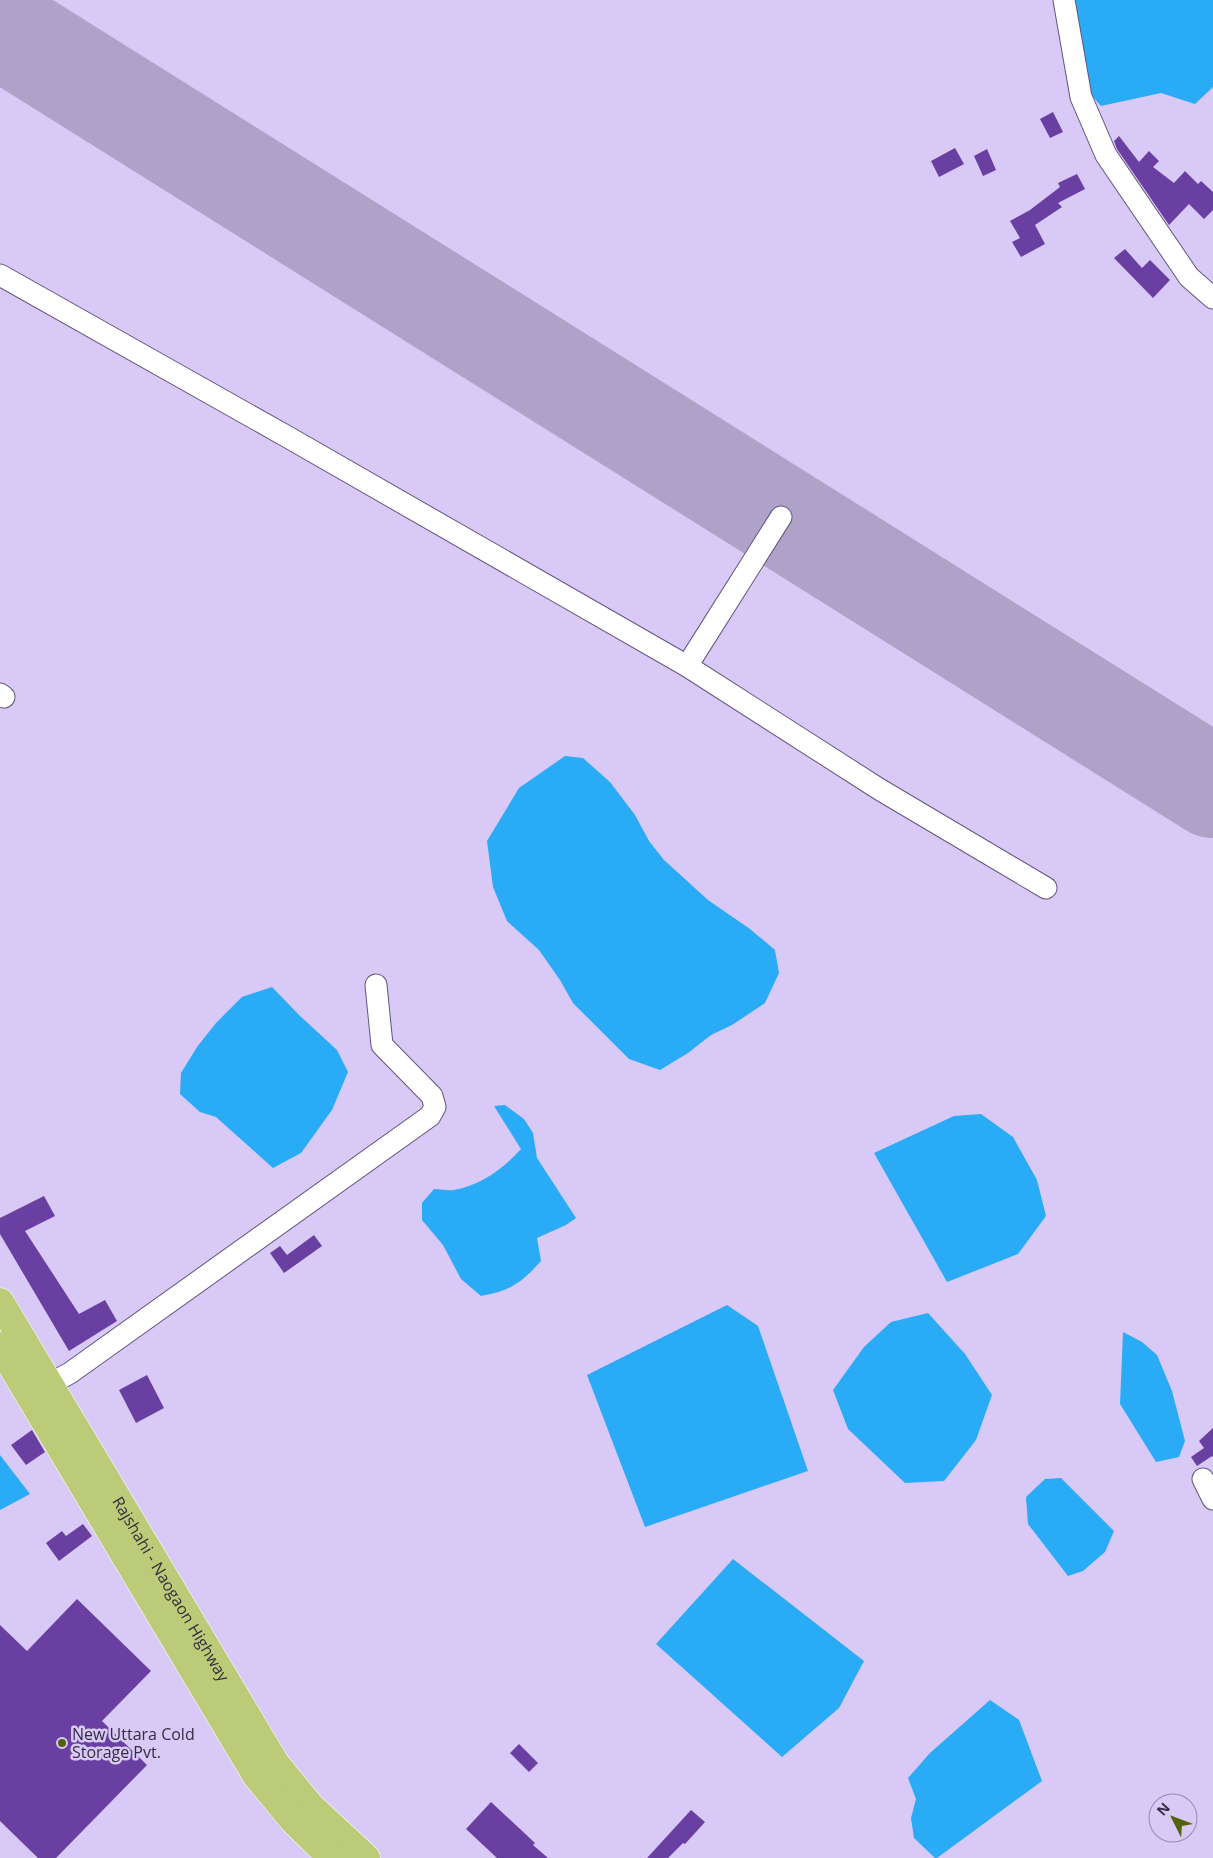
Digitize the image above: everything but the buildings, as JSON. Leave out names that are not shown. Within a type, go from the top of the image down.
[{"type":"main road","name":"Rajshahi - Naogaon Highway","points":[[0,1302],[275,1763],[312,1807],[366,1858]]},
{"type":"main road","name":"Rajshahi - Naogaon Highway","points":[[0,1346],[256,1775],[294,1822],[332,1858]]},
{"type":"street","points":[[1064,0],[1081,97],[1106,154],[1189,277],[1213,298]]},
{"type":"street","points":[[0,275],[286,436],[687,666],[879,789],[1046,888]]},
{"type":"street","points":[[687,666],[781,517]]},
{"type":"street","points":[[48,1384],[70,1373],[430,1116],[435,1107],[432,1096],[382,1045],[376,985]]},
{"type":"street","points":[[1203,1479],[1213,1499]]},
{"type":"water","points":[[1072,0],[1213,0],[1213,87],[1195,104],[1161,93],[1101,106],[1083,86]]},
{"type":"water","points":[[565,756],[583,758],[610,782],[635,815],[649,841],[664,860],[708,900],[750,929],[775,950],[779,973],[765,1003],[732,1025],[711,1035],[688,1053],[660,1070],[629,1059],[573,1003],[539,950],[507,921],[493,887],[487,841],[519,788]]},
{"type":"water","points":[[272,987],[337,1050],[348,1072],[332,1110],[301,1153],[273,1168],[216,1117],[200,1112],[180,1094],[181,1073],[197,1047],[216,1023],[242,997]]},
{"type":"water","points":[[505,1105],[524,1119],[533,1133],[537,1158],[576,1218],[566,1225],[537,1238],[541,1261],[522,1280],[508,1288],[481,1296],[461,1279],[443,1245],[422,1220],[422,1203],[434,1189],[454,1190],[483,1180],[507,1163],[521,1149],[494,1106]]},
{"type":"water","points":[[981,1114],[1013,1137],[1037,1180],[1046,1216],[1018,1254],[947,1282],[874,1153],[954,1116]]},
{"type":"water","points":[[727,1305],[758,1326],[808,1471],[645,1527],[587,1375]]},
{"type":"water","points":[[928,1313],[965,1354],[992,1395],[976,1440],[944,1481],[905,1483],[848,1429],[833,1390],[864,1347],[891,1322]]},
{"type":"water","points":[[1123,1332],[1142,1342],[1157,1355],[1172,1391],[1185,1441],[1179,1457],[1156,1462],[1120,1404]]},
{"type":"water","points":[[0,1455],[30,1494],[0,1510]]},
{"type":"water","points":[[1061,1478],[1114,1531],[1105,1552],[1083,1571],[1068,1576],[1028,1524],[1026,1497],[1045,1479]]},
{"type":"water","points":[[733,1559],[864,1661],[839,1708],[782,1757],[656,1644]]},
{"type":"water","points":[[990,1700],[1019,1720],[1042,1781],[935,1858],[914,1838],[911,1818],[916,1799],[908,1778],[930,1753]]},
{"type":"runway","points":[[0,27],[1213,787]]},
{"type":"place","name":"New Uttara Cold Storage Pvt.","points":[[62,1743]]}]
